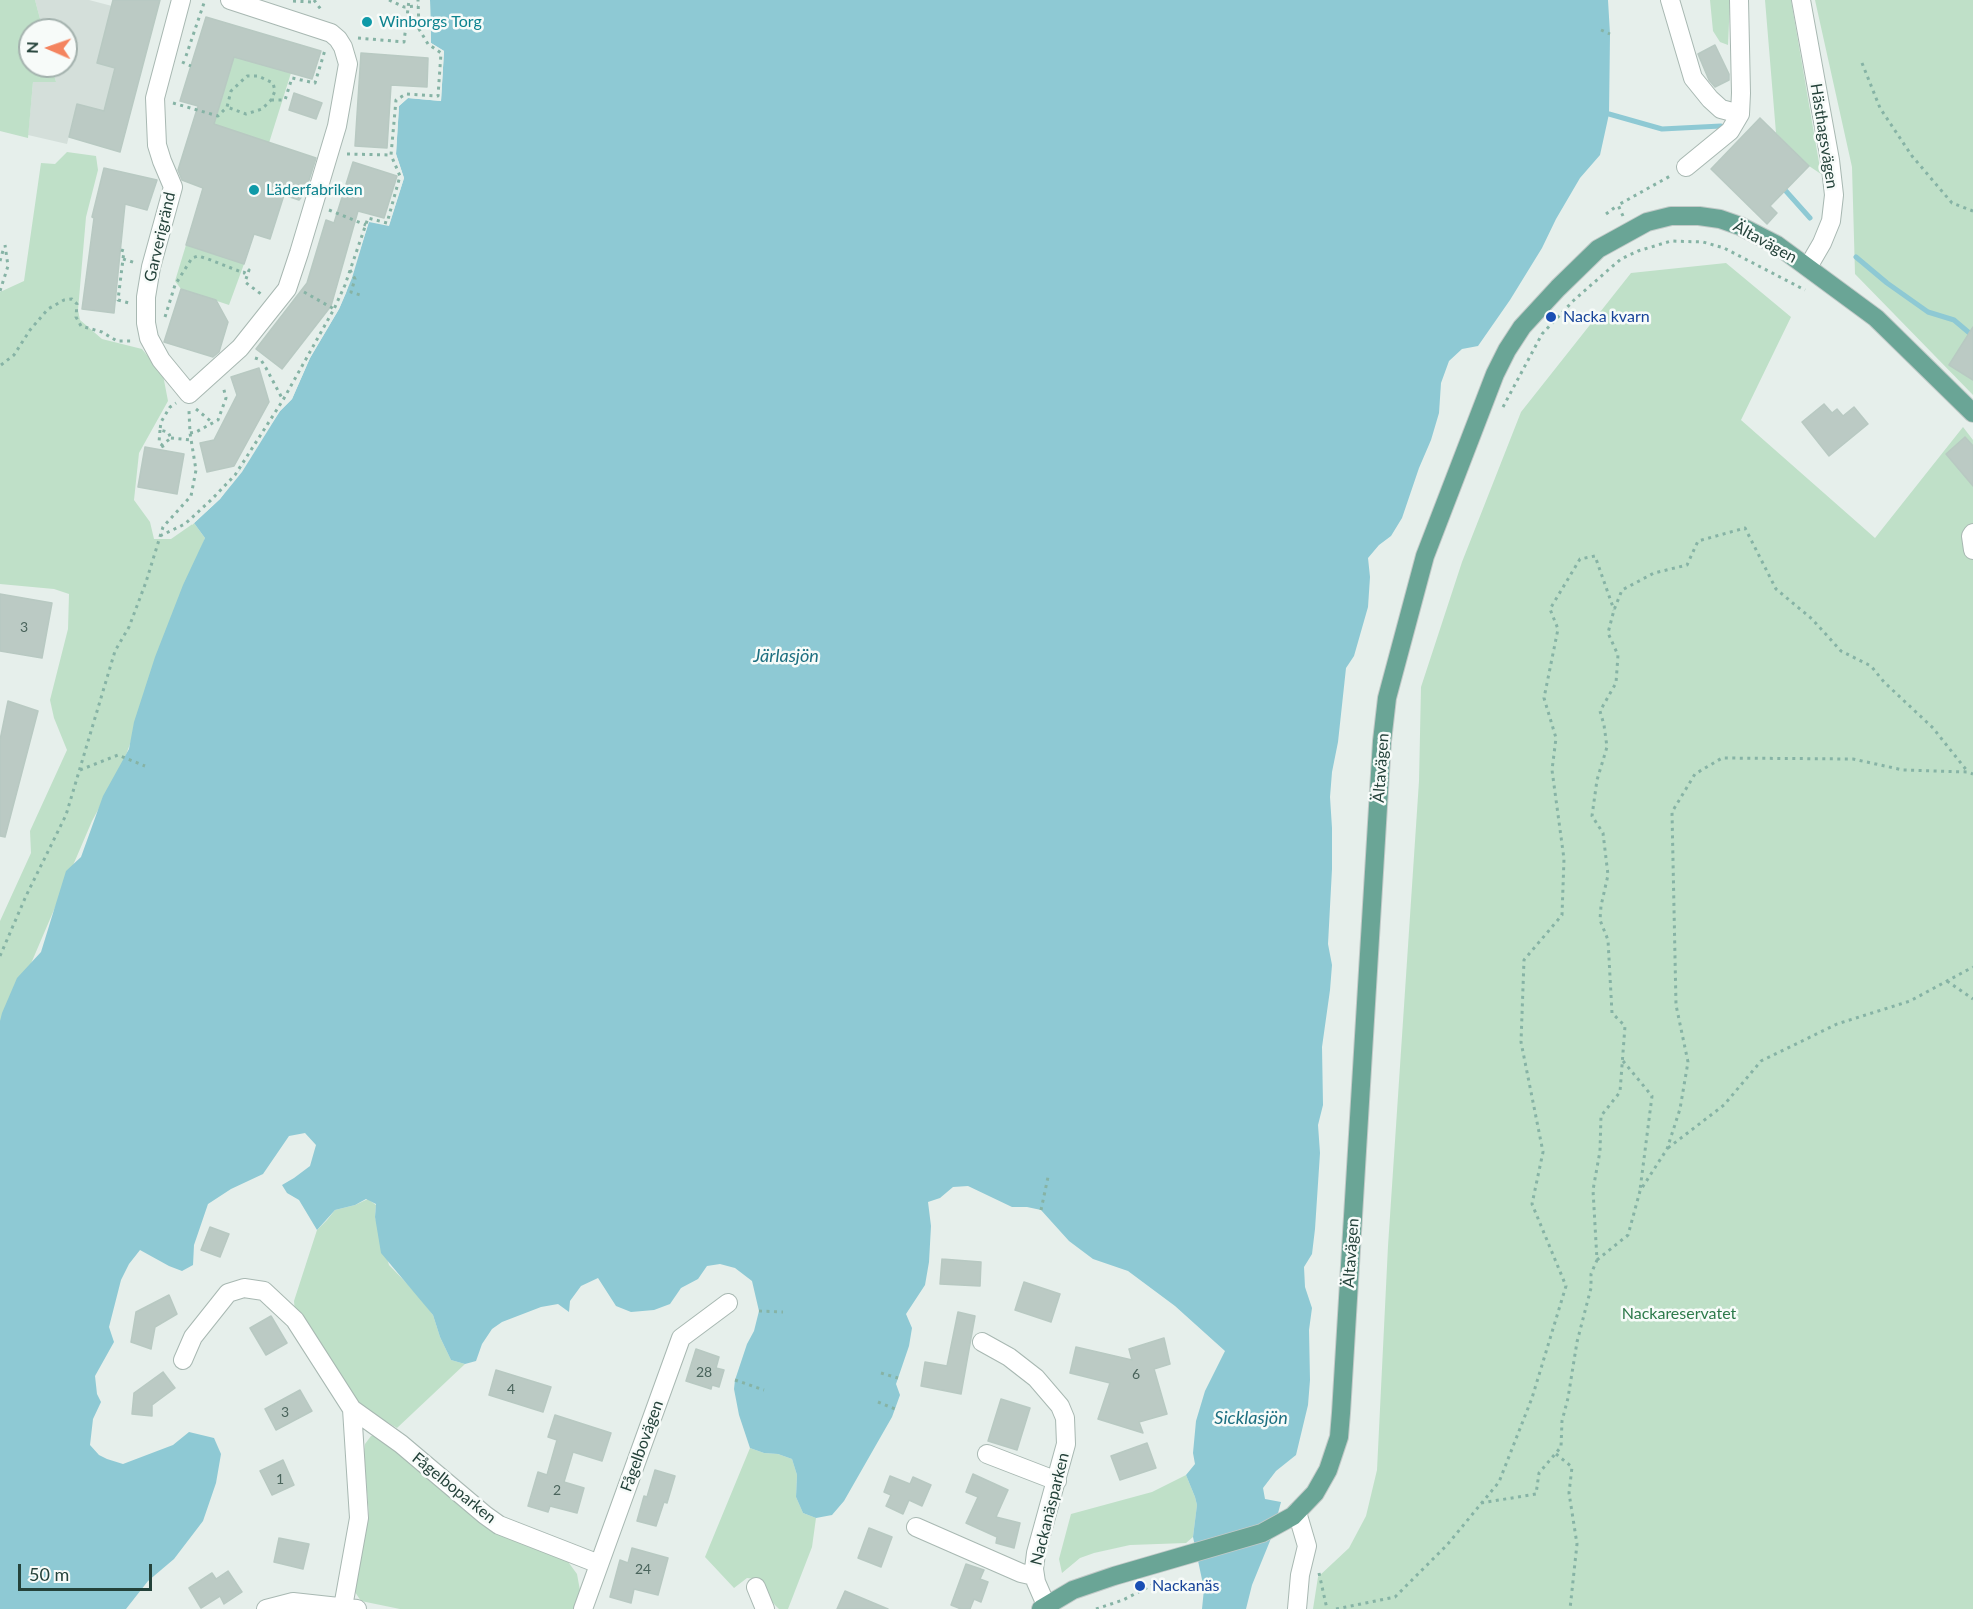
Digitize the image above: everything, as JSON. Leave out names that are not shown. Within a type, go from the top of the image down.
[{"type":"main road","name":"Ältavägen","points":[[1043,1607],[1073,1590],[1172,1558],[1262,1533],[1295,1514],[1315,1493],[1328,1470],[1338,1437],[1341,1413],[1382,741],[1388,698],[1425,556],[1495,374],[1522,327],[1598,249],[1630,231],[1647,222],[1671,216],[1720,219],[1740,226],[1777,245],[1876,318],[1973,414]]},
{"type":"street","name":"Garverigränd","points":[[181,0],[155,98],[157,145],[173,187],[152,267],[146,323],[149,338],[161,360],[189,399]]},
{"type":"street","points":[[189,399],[240,348],[287,289],[339,117],[348,64],[342,45],[331,33],[230,0]]},
{"type":"street","points":[[1670,0],[1693,78],[1721,109],[1740,114]]},
{"type":"street","points":[[1686,166],[1730,130],[1740,114],[1739,0]]},
{"type":"street","name":"Hästhagsvägen","points":[[1801,0],[1830,160],[1834,195],[1831,221],[1808,267]]},
{"type":"street","points":[[1973,532],[1971,536],[1973,550]]},
{"type":"street","name":"Fågelboparken","points":[[183,1360],[193,1337],[228,1293],[244,1288],[264,1291],[296,1320],[352,1409],[401,1444],[499,1525],[599,1564]]},
{"type":"street","name":"Fågelbovägen","points":[[584,1609],[681,1338],[728,1303]]},
{"type":"street","name":"Nackanäsparken","points":[[982,1342],[1036,1378],[1060,1406],[1065,1418],[1066,1444],[1036,1553],[1034,1576],[1043,1607]]},
{"type":"street","name":"Fågelboparken","points":[[350,1608],[359,1518],[352,1409]]},
{"type":"street","points":[[987,1454],[1057,1481]]},
{"type":"street","points":[[1295,1514],[1307,1546],[1300,1575],[1297,1609]]},
{"type":"street","points":[[916,1527],[1021,1573],[1034,1576]]},
{"type":"street","points":[[756,1587],[765,1609]]},
{"type":"street","points":[[266,1609],[293,1602],[350,1608]]},
{"type":"path","points":[[314,0],[319,6]]},
{"type":"path","points":[[389,0],[404,7],[418,6]]},
{"type":"path","points":[[342,45],[358,38],[404,42],[409,0]]},
{"type":"path","points":[[160,536],[185,524],[235,475],[283,400],[334,309],[368,218],[387,223],[400,176],[391,155],[396,100],[406,94],[438,96],[441,53],[428,44],[419,29],[418,0]]},
{"type":"path","points":[[196,29],[201,31]]},
{"type":"path","points":[[1601,30],[1610,34]]},
{"type":"path","points":[[271,100],[285,100],[292,78],[315,83],[324,54]]},
{"type":"path","points":[[182,62],[191,66]]},
{"type":"path","points":[[1862,63],[1880,108],[1912,156],[1952,203],[1973,211]]},
{"type":"path","points":[[155,98],[218,116],[227,107],[231,91],[247,76],[258,76],[273,83],[275,91],[271,100],[262,109],[246,114],[227,107]]},
{"type":"path","points":[[347,154],[391,155]]},
{"type":"path","points":[[1606,214],[1686,166]]},
{"type":"path","points":[[1618,205],[1630,231]]},
{"type":"path","points":[[1501,411],[1542,334],[1573,300],[1598,278],[1622,259],[1638,251],[1671,241],[1703,242],[1724,248],[1806,290]]},
{"type":"path","points":[[0,261],[5,245],[8,266],[0,291]]},
{"type":"path","points":[[121,250],[124,251],[117,299],[146,307]]},
{"type":"path","points":[[167,311],[175,285],[192,258],[198,256],[244,273],[246,269],[249,270],[245,282]]},
{"type":"path","points":[[350,270],[355,279],[351,292],[363,296]]},
{"type":"path","points":[[0,366],[14,356],[30,330],[48,309],[64,300],[72,299],[77,304],[76,317],[81,326],[102,332],[117,341],[127,339],[141,343],[149,338]]},
{"type":"path","points":[[250,356],[261,360],[283,400]]},
{"type":"path","points":[[190,433],[218,420],[226,398],[222,382]]},
{"type":"path","points":[[189,399],[213,423]]},
{"type":"path","points":[[165,451],[159,443],[162,422],[170,407],[189,399]]},
{"type":"path","points":[[0,956],[26,896],[66,815],[115,651],[129,627],[160,536],[164,527],[191,496],[196,470],[190,433],[189,399]]},
{"type":"path","points":[[160,430],[168,432],[171,438]]},
{"type":"path","points":[[171,438],[191,440]]},
{"type":"path","points":[[162,445],[171,438]]},
{"type":"path","points":[[1481,1503],[1536,1494],[1539,1473],[1561,1447],[1562,1420],[1577,1342],[1591,1288],[1591,1274],[1597,1260],[1593,1190],[1600,1151],[1601,1116],[1620,1092],[1625,1026],[1612,1013],[1608,940],[1600,920],[1608,875],[1607,865],[1603,833],[1592,816],[1597,780],[1607,747],[1600,711],[1616,683],[1618,655],[1608,633],[1622,590],[1654,573],[1687,565],[1698,541],[1745,528],[1776,589],[1812,619],[1841,651],[1870,666],[1933,728],[1968,772]]},
{"type":"path","points":[[1336,1609],[1395,1597],[1447,1545],[1499,1482],[1532,1398],[1566,1286],[1532,1204],[1543,1152],[1521,1042],[1524,960],[1562,915],[1564,859],[1552,770],[1556,738],[1544,698],[1558,629],[1550,609],[1580,559],[1595,556],[1614,610]]},
{"type":"path","points":[[79,771],[118,755],[145,766]]},
{"type":"path","points":[[1640,1191],[1667,1149],[1680,1109],[1688,1062],[1676,1005],[1672,812],[1695,774],[1722,758],[1853,759],[1903,770],[1973,774]]},
{"type":"path","points":[[1667,1149],[1724,1105],[1761,1060],[1837,1024],[1910,1001],[1973,967]]},
{"type":"path","points":[[1947,981],[1973,999]]},
{"type":"path","points":[[1597,1260],[1628,1235],[1640,1191],[1652,1096],[1622,1059]]},
{"type":"path","points":[[1041,1210],[1048,1177]]},
{"type":"path","points":[[759,1311],[783,1312]]},
{"type":"path","points":[[880,1374],[898,1378]]},
{"type":"path","points":[[735,1380],[764,1390]]},
{"type":"path","points":[[878,1402],[895,1409]]},
{"type":"path","points":[[1555,1454],[1572,1467],[1569,1493],[1577,1544],[1570,1609]]},
{"type":"path","points":[[1096,1609],[1123,1600],[1152,1585]]},
{"type":"shaded area","points":[[35,0],[89,0],[112,6],[115,68],[104,111],[77,104],[67,144],[28,135],[33,82],[56,82],[55,78],[78,78],[78,18],[40,18]]},
{"type":"green space","points":[[0,0],[35,0],[40,18],[18,18],[18,78],[55,78],[56,82],[33,82],[28,138],[0,131]]},
{"type":"green space","points":[[1710,0],[1730,0],[1728,45],[1720,42],[1713,31]]},
{"type":"green space","points":[[1765,0],[1791,0],[1821,174],[1809,166],[1776,133]]},
{"type":"green space","points":[[1815,0],[1973,0],[1973,395],[1855,274],[1852,167]]},
{"type":"green space","points":[[234,57],[291,73],[269,143],[214,124]]},
{"type":"green space","points":[[67,152],[96,156],[98,170],[86,217],[78,310],[80,320],[102,339],[142,349],[163,375],[168,401],[139,453],[134,500],[150,522],[154,539],[171,539],[194,523],[205,538],[122,766],[92,821],[0,1036],[0,921],[31,853],[30,831],[67,750],[54,718],[50,700],[68,629],[69,594],[54,589],[0,584],[0,292],[24,281],[41,163],[55,164]]},
{"type":"green space","points":[[186,245],[244,264],[229,305],[181,289],[175,281]]},
{"type":"green space","name":"Nackareservatet","points":[[1726,263],[1791,317],[1741,420],[1875,538],[1963,427],[1973,440],[1973,1609],[1313,1609],[1318,1577],[1349,1548],[1366,1516],[1377,1470],[1388,1246],[1419,781],[1421,687],[1462,562],[1521,412],[1631,273]]},
{"type":"green space","points":[[368,1199],[376,1205],[375,1217],[389,1265],[418,1295],[433,1315],[451,1360],[465,1364],[397,1428],[366,1410],[356,1400],[295,1313],[294,1301],[317,1230],[335,1210]]},
{"type":"green space","points":[[379,1435],[566,1559],[577,1574],[581,1596],[577,1609],[400,1609],[361,1601],[355,1592],[353,1581],[369,1515],[365,1444],[371,1436]]},
{"type":"green space","points":[[750,1448],[792,1459],[797,1475],[796,1497],[803,1513],[816,1518],[812,1547],[788,1609],[779,1609],[757,1579],[747,1578],[734,1588],[705,1557]]},
{"type":"green space","points":[[1186,1475],[1197,1505],[1193,1537],[1186,1543],[1130,1545],[1094,1553],[1080,1558],[1062,1573],[1059,1559],[1071,1514],[1152,1492]]},
{"type":"water","name":"Järlasjön","points":[[430,0],[1608,0],[1609,114],[1600,155],[1580,178],[1542,248],[1478,346],[1462,349],[1449,361],[1441,383],[1439,413],[1431,440],[1402,518],[1391,536],[1368,558],[1370,577],[1368,607],[1354,656],[1346,668],[1330,797],[1332,869],[1328,944],[1332,965],[1322,1047],[1323,1105],[1318,1125],[1320,1153],[1315,1229],[1312,1254],[1304,1267],[1305,1287],[1312,1308],[1309,1330],[1308,1405],[1296,1455],[1276,1471],[1263,1488],[1265,1499],[1281,1502],[1272,1536],[1252,1585],[1246,1609],[1202,1609],[1204,1589],[1193,1537],[1197,1505],[1186,1475],[1195,1464],[1193,1453],[1196,1421],[1205,1391],[1225,1351],[1175,1306],[1128,1271],[1093,1259],[1069,1241],[1041,1210],[1012,1207],[968,1186],[953,1187],[940,1198],[928,1202],[931,1226],[929,1262],[925,1285],[906,1314],[912,1328],[909,1346],[896,1384],[900,1395],[892,1417],[844,1501],[832,1515],[816,1518],[803,1513],[796,1497],[797,1475],[792,1459],[750,1448],[739,1415],[734,1389],[735,1380],[747,1344],[754,1331],[759,1311],[752,1281],[735,1268],[720,1264],[707,1266],[698,1279],[681,1288],[670,1304],[654,1310],[631,1312],[616,1306],[598,1278],[581,1286],[570,1301],[569,1312],[558,1304],[541,1307],[502,1322],[492,1329],[482,1344],[476,1361],[465,1364],[451,1360],[433,1315],[381,1253],[375,1217],[376,1204],[366,1199],[355,1205],[335,1210],[317,1230],[299,1200],[287,1193],[282,1185],[310,1166],[316,1145],[305,1133],[289,1136],[263,1174],[231,1189],[208,1204],[194,1245],[193,1265],[182,1271],[140,1250],[129,1264],[121,1280],[109,1327],[114,1342],[95,1376],[97,1394],[101,1402],[93,1419],[90,1445],[99,1455],[123,1464],[173,1445],[189,1432],[214,1438],[221,1454],[216,1483],[203,1521],[174,1559],[148,1581],[126,1609],[0,1609],[0,1021],[2,1013],[17,978],[41,952],[66,871],[81,857],[103,796],[129,749],[134,722],[155,657],[183,585],[205,538],[194,523],[220,499],[280,411],[292,399],[310,358],[339,309],[352,278],[369,221],[389,225],[404,178],[396,154],[399,106],[408,98],[441,101],[444,51],[431,43]]},
{"type":"pier","points":[[427,0],[430,0],[431,43],[444,51],[441,101],[408,98],[399,106],[396,154],[404,178],[389,226],[369,222],[346,293],[310,358],[292,399],[280,411],[242,472],[220,499],[192,525],[192,521],[218,497],[240,470],[278,410],[289,397],[308,357],[337,308],[367,220],[369,218],[387,222],[401,178],[393,154],[396,105],[407,95],[438,97],[441,52],[429,44]]},
{"type":"building","points":[[113,0],[160,0],[120,152],[69,137],[77,104],[104,111],[115,68],[97,63]]},
{"type":"building","name":"Läderfabriken","points":[[206,17],[321,51],[312,79],[234,57],[214,124],[316,158],[305,193],[299,200],[284,195],[270,239],[254,234],[244,264],[186,245],[203,188],[182,180],[178,170],[198,106],[180,101]]},
{"type":"building","points":[[1715,45],[1729,74],[1729,80],[1715,87],[1709,80],[1698,54]]},
{"type":"building","points":[[361,53],[428,58],[427,87],[391,85],[387,148],[355,146]]},
{"type":"building","points":[[294,93],[322,103],[316,119],[289,110]]},
{"type":"building","points":[[1760,118],[1809,166],[1770,206],[1777,213],[1767,224],[1711,169]]},
{"type":"building","points":[[353,162],[397,176],[384,218],[358,211],[331,306],[282,369],[256,349],[307,283],[326,220],[334,223]]},
{"type":"building","points":[[104,168],[157,180],[147,210],[125,204],[114,313],[82,309],[94,218],[92,217]]},
{"type":"building","points":[[181,289],[216,300],[228,322],[219,352],[213,357],[164,342]]},
{"type":"building","points":[[1973,327],[1973,380],[1949,365]]},
{"type":"building","points":[[259,368],[269,402],[234,466],[207,472],[200,443],[214,440],[237,395],[231,377]]},
{"type":"building","points":[[1824,404],[1832,413],[1837,409],[1843,416],[1854,407],[1868,424],[1829,456],[1802,422]]},
{"type":"building","points":[[1965,437],[1973,446],[1973,486],[1946,454]]},
{"type":"building","points":[[145,447],[184,454],[177,494],[138,487]]},
{"type":"building","points":[[0,594],[52,603],[42,658],[0,651]]},
{"type":"building","points":[[8,701],[38,711],[5,837],[0,836],[0,740]]},
{"type":"building","points":[[210,1227],[229,1234],[220,1257],[201,1250]]},
{"type":"building","points":[[942,1259],[981,1262],[980,1286],[940,1284]]},
{"type":"building","points":[[1024,1282],[1060,1294],[1051,1322],[1015,1310]]},
{"type":"building","points":[[169,1295],[177,1314],[155,1327],[151,1349],[131,1342],[136,1312]]},
{"type":"building","points":[[958,1312],[975,1316],[961,1394],[921,1386],[925,1362],[947,1366]]},
{"type":"building","points":[[271,1316],[287,1343],[266,1355],[250,1328]]},
{"type":"building","points":[[1164,1338],[1170,1364],[1154,1369],[1167,1414],[1139,1422],[1143,1433],[1098,1419],[1110,1383],[1070,1373],[1076,1347],[1132,1360],[1129,1349]]},
{"type":"building","points":[[696,1349],[719,1357],[716,1368],[724,1370],[719,1387],[712,1385],[711,1389],[686,1381]]},
{"type":"building","points":[[496,1370],[551,1387],[543,1412],[489,1395]]},
{"type":"building","points":[[163,1372],[175,1388],[152,1405],[152,1416],[132,1414],[134,1393]]},
{"type":"building","points":[[300,1390],[312,1411],[276,1430],[265,1409]]},
{"type":"building","points":[[1001,1399],[1030,1408],[1017,1450],[988,1441]]},
{"type":"building","points":[[555,1415],[611,1433],[602,1461],[573,1452],[564,1482],[584,1488],[577,1513],[550,1506],[548,1512],[528,1506],[538,1472],[547,1475],[557,1440],[548,1437]]},
{"type":"building","points":[[1147,1443],[1156,1468],[1120,1480],[1111,1456]]},
{"type":"building","points":[[283,1460],[294,1485],[272,1495],[260,1471]]},
{"type":"building","points":[[655,1470],[675,1476],[667,1503],[664,1502],[656,1526],[637,1521]]},
{"type":"building","points":[[973,1474],[1008,1490],[996,1517],[1020,1523],[1014,1548],[996,1543],[997,1537],[966,1523],[978,1497],[966,1492]]},
{"type":"building","points":[[890,1476],[910,1484],[913,1477],[931,1485],[922,1506],[909,1500],[903,1514],[886,1506],[891,1495],[884,1492]]},
{"type":"building","points":[[869,1528],[892,1537],[881,1567],[858,1558]]},
{"type":"building","points":[[279,1538],[309,1544],[303,1569],[274,1562]]},
{"type":"building","points":[[632,1548],[668,1558],[658,1595],[634,1589],[631,1603],[610,1597],[620,1560],[628,1563]]},
{"type":"building","points":[[966,1564],[984,1570],[980,1579],[988,1582],[981,1602],[974,1599],[970,1609],[961,1609],[951,1605]]},
{"type":"building","points":[[228,1571],[242,1592],[224,1604],[220,1596],[201,1608],[189,1588],[212,1573],[216,1579]]},
{"type":"building","points":[[845,1591],[888,1609],[837,1609]]},
{"type":"waterway","points":[[1609,114],[1662,129],[1721,126]]},
{"type":"waterway","points":[[1785,190],[1810,218]]},
{"type":"waterway","points":[[1856,257],[1887,283],[1928,312],[1954,320],[1973,336]]},
{"type":"place","name":"Winborgs Torg","points":[[367,22]]},
{"type":"place","name":"Läderfabriken","points":[[254,190]]},
{"type":"place","name":"Nacka kvarn","points":[[1551,317]]},
{"type":"place","name":"Nackanäs","points":[[1140,1586]]},
{"type":"water label","name":"Sicklasjön","points":[[1251,1418]]}]
